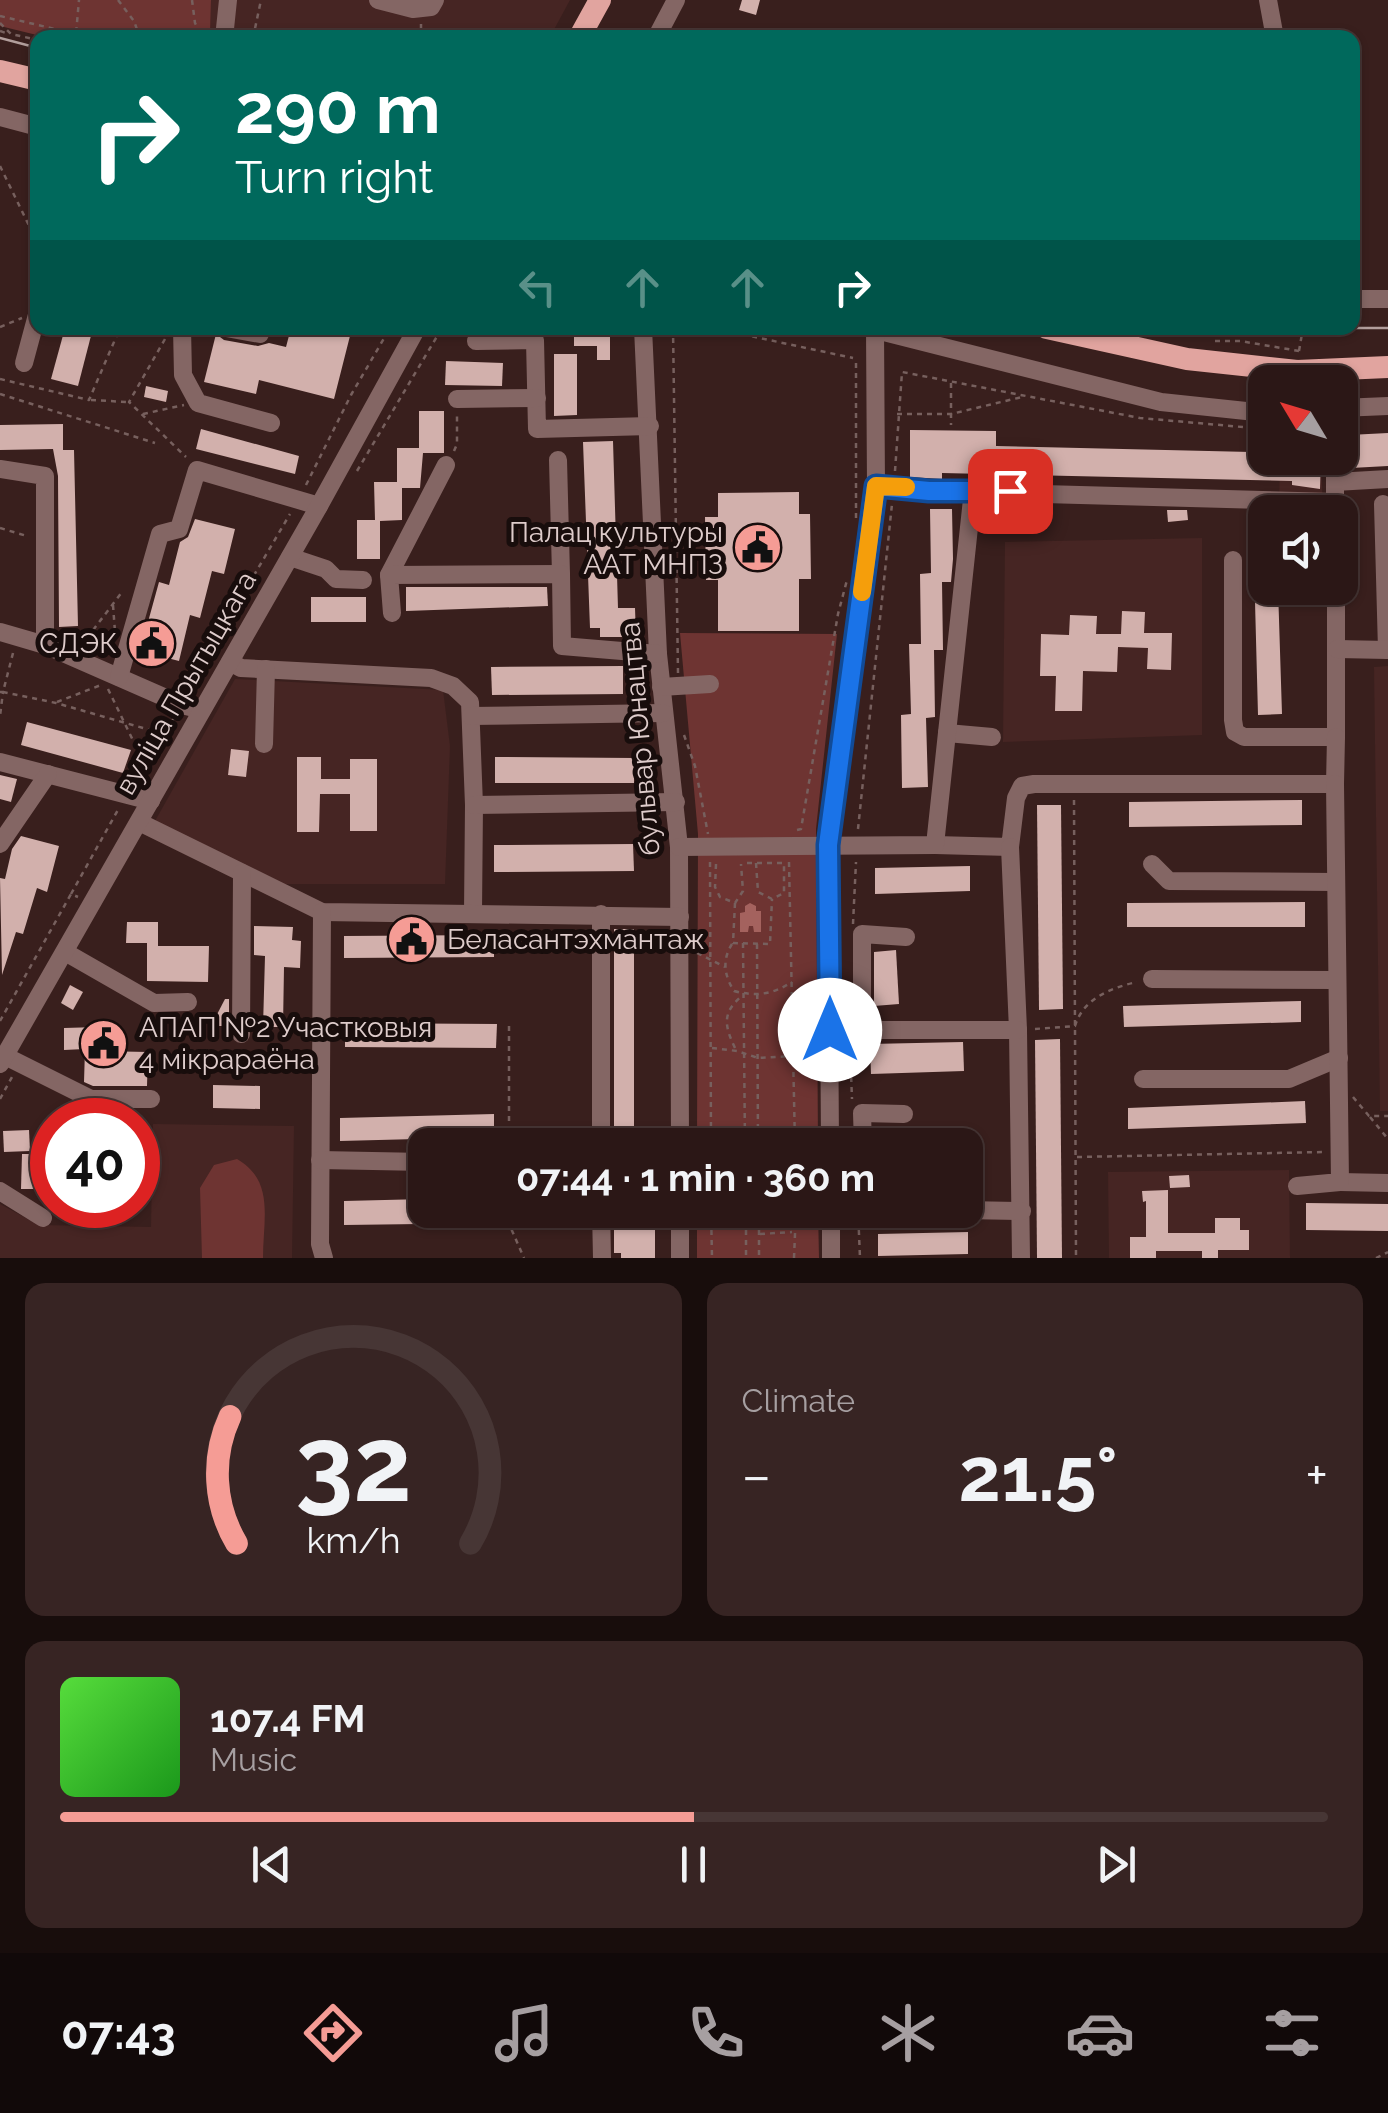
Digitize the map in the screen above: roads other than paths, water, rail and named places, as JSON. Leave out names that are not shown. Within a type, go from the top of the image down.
[{"type":"main road","points":[[583,30],[600,0]]},
{"type":"main road","points":[[0,72],[30,78]]},
{"type":"main road","points":[[1080,335],[1188,359],[1248,366]]},
{"type":"main road","points":[[1358,373],[1388,368]]},
{"type":"street","points":[[225,30],[228,0]]},
{"type":"street","points":[[378,0],[413,9],[430,8],[435,0]]},
{"type":"street","points":[[660,30],[676,0]]},
{"type":"street","points":[[1268,0],[1274,30]]},
{"type":"street","points":[[0,117],[30,124]]},
{"type":"street","points":[[1360,299],[1388,299]]},
{"type":"street","points":[[24,364],[31,335]]},
{"type":"street","points":[[182,335],[183,375],[198,402],[271,424]]},
{"type":"street","name":"вуліца Прытыцкага","points":[[2,1060],[320,506],[413,335]]},
{"type":"street","name":"бульвар Юнацтва","points":[[644,335],[658,654],[669,686],[663,712],[679,847],[680,1128]]},
{"type":"street","points":[[847,1030],[828,845],[885,486],[873,335]]},
{"type":"street","points":[[899,335],[1161,402],[1248,410]]},
{"type":"street","points":[[476,341],[535,340],[538,429],[650,426]]},
{"type":"street","points":[[458,399],[536,398]]},
{"type":"street","points":[[1358,413],[1388,406]]},
{"type":"street","points":[[558,460],[562,646],[658,654]]},
{"type":"street","points":[[392,613],[389,575],[446,464]]},
{"type":"street","points":[[0,469],[45,476],[45,645]]},
{"type":"street","points":[[112,680],[160,534],[179,528],[197,470],[320,506]]},
{"type":"street","points":[[1335,475],[1335,495]]},
{"type":"street","points":[[1335,482],[1388,480]]},
{"type":"street","points":[[885,486],[1248,503]]},
{"type":"street","points":[[936,845],[973,490]]},
{"type":"street","points":[[1338,649],[1388,650],[1383,504]]},
{"type":"street","points":[[290,557],[326,569],[336,579],[363,580]]},
{"type":"street","points":[[1233,560],[1236,732],[1244,736],[1336,738]]},
{"type":"street","points":[[389,575],[561,574]]},
{"type":"street","points":[[1337,605],[1340,1182]]},
{"type":"street","points":[[8,635],[73,656],[112,680],[202,710]]},
{"type":"street","points":[[230,662],[241,668],[430,678],[453,686],[470,702],[474,805],[472,912]]},
{"type":"street","points":[[264,744],[266,669]]},
{"type":"street","points":[[669,686],[710,684]]},
{"type":"street","points":[[470,716],[663,712]]},
{"type":"street","points":[[948,733],[992,737]]},
{"type":"street","points":[[0,762],[151,801]]},
{"type":"street","points":[[0,844],[48,774]]},
{"type":"street","points":[[1022,1258],[1010,847],[1016,798],[1022,786],[1335,784]]},
{"type":"street","points":[[474,805],[676,802]]},
{"type":"street","points":[[139,822],[322,912],[680,918]]},
{"type":"street","points":[[679,847],[712,855],[786,855],[828,845],[1010,847]]},
{"type":"street","points":[[1152,864],[1169,881],[1336,882]]},
{"type":"street","points":[[241,1034],[242,873]]},
{"type":"street","points":[[322,912],[320,1244],[324,1258]]},
{"type":"street","points":[[601,914],[601,1128]]},
{"type":"street","points":[[833,1128],[862,934],[906,937]]},
{"type":"street","points":[[65,952],[154,1003],[188,1002]]},
{"type":"street","points":[[1152,979],[1337,980]]},
{"type":"street","points":[[847,1030],[1018,1030]]},
{"type":"street","points":[[1143,1079],[1289,1080],[1338,1058]]},
{"type":"street","points":[[2,1060],[88,1098]]},
{"type":"street","points":[[862,1128],[862,1113],[904,1114]]},
{"type":"street","points":[[320,1160],[408,1162]]},
{"type":"street","points":[[1297,1186],[1388,1183]]},
{"type":"street","points":[[0,1191],[30,1209]]},
{"type":"street","points":[[983,1210],[1022,1210]]},
{"type":"street","points":[[602,1228],[602,1258]]},
{"type":"street","points":[[680,1228],[680,1258]]},
{"type":"street","points":[[831,1228],[831,1258]]},
{"type":"tram line","points":[[0,38],[30,46]]},
{"type":"tram line","points":[[1360,328],[1388,328]]},
{"type":"place","name":"Палац культуры ААТ МНПЗ","points":[[758,548]]},
{"type":"place","name":"СДЭК","points":[[152,643]]},
{"type":"place","name":"Беласантэхмантаж","points":[[412,939]]},
{"type":"place","name":"АПАП №2 Участковыя 4 мікрараёна","points":[[104,1043]]}]
